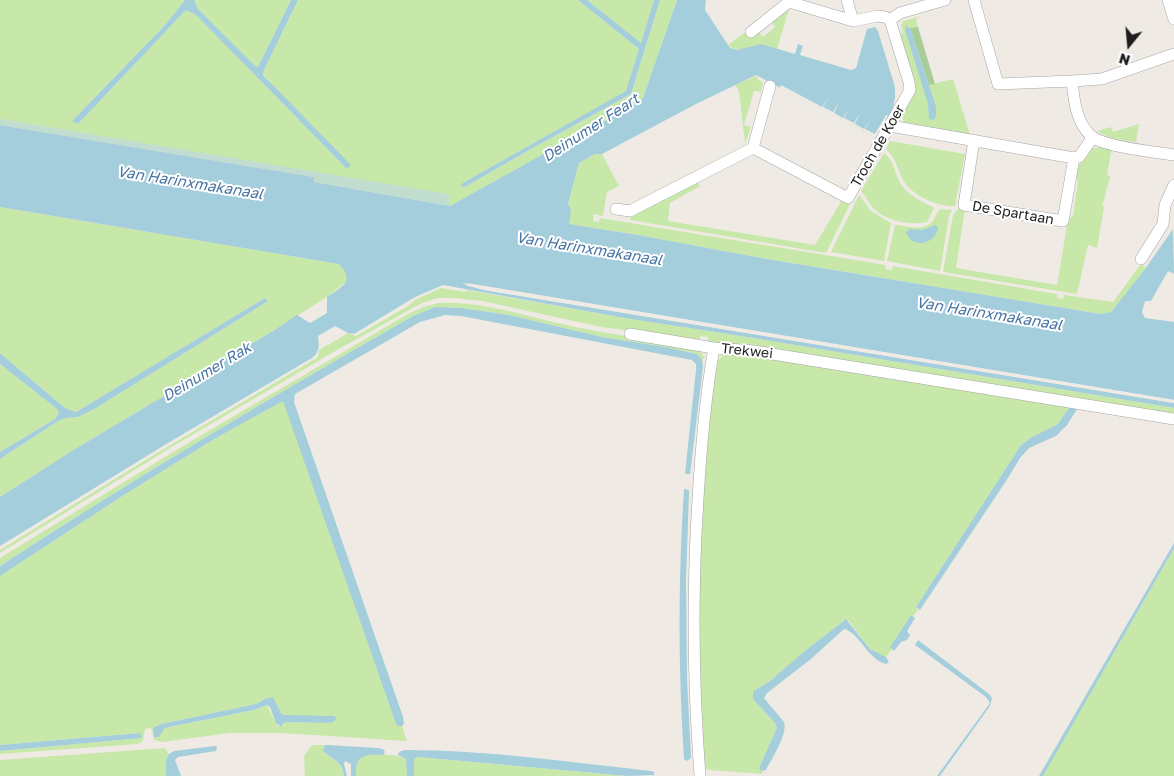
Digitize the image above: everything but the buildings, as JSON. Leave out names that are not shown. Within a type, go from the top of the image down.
[{"type":"street","points":[[847,0],[853,21]]},
{"type":"street","points":[[751,32],[791,1],[853,21],[877,16],[890,20],[900,14],[945,0]]},
{"type":"street","points":[[974,0],[998,84],[1072,82],[1102,78],[1174,54]]},
{"type":"street","points":[[1168,0],[1174,18]]},
{"type":"street","name":"Troch de Koer","points":[[752,148],[848,198],[908,95],[910,86],[890,20]]},
{"type":"street","points":[[1072,82],[1074,102],[1080,120],[1093,137],[1107,143],[1174,155]]},
{"type":"street","points":[[616,209],[630,212],[752,148],[770,86]]},
{"type":"street","points":[[890,126],[1074,158],[1079,157],[1093,137]]},
{"type":"street","name":"De Spartaan","points":[[974,140],[964,204],[1063,221],[1074,158]]},
{"type":"street","points":[[1141,259],[1169,219],[1166,205],[1174,186]]},
{"type":"street","points":[[630,334],[714,348]]},
{"type":"street","name":"Trekwei","points":[[700,776],[693,638],[696,543],[702,445],[714,348],[754,351],[1174,419]]},
{"type":"green space","points":[[0,0],[185,0],[165,25],[72,121],[78,124],[186,10],[196,15],[346,168],[263,74],[298,0],[578,0],[639,49],[629,86],[624,93],[461,184],[465,187],[631,94],[660,0],[677,0],[643,98],[592,129],[586,140],[569,149],[556,148],[450,206],[449,195],[0,119]]},
{"type":"green space","points":[[194,0],[291,0],[258,67],[198,9]]},
{"type":"green space","points":[[587,0],[654,0],[641,43],[637,41]]},
{"type":"green space","points":[[790,6],[777,49],[765,45],[757,45],[736,49],[728,45],[744,33],[752,36],[758,31],[763,37],[775,27],[771,21]]},
{"type":"green space","points":[[921,16],[916,19],[918,27],[910,28],[908,26],[929,114],[936,106],[929,85],[953,79],[970,135],[905,123],[903,120],[902,114],[913,96],[900,34],[903,33],[901,25],[903,21]]},
{"type":"green space","points":[[918,27],[935,84],[929,85],[910,28]]},
{"type":"green space","points":[[756,76],[763,83],[761,92],[754,91],[744,125],[751,127],[745,144],[739,91],[735,85]]},
{"type":"green space","points":[[0,119],[449,194],[450,206],[314,182],[314,177],[0,125]]},
{"type":"green space","points":[[1139,124],[1136,142],[1110,138],[1097,131],[1111,127],[1113,132]]},
{"type":"green space","points":[[890,141],[965,154],[955,206],[941,205],[933,202],[919,196],[907,186],[894,160],[886,149]]},
{"type":"green space","points":[[1106,146],[1112,147],[1107,175],[1110,176],[1102,205],[1104,207],[1097,248],[1088,245],[1077,294],[943,272],[953,215],[959,208],[965,209],[956,268],[1057,285],[1068,220],[1073,216],[1078,181],[1075,176],[1077,167],[1090,149]]},
{"type":"green space","points":[[884,153],[888,156],[907,192],[934,208],[927,222],[906,223],[891,219],[873,208],[861,191]]},
{"type":"green space","points":[[595,154],[602,154],[619,186],[607,192],[603,216],[594,214],[593,221],[599,222],[600,218],[886,265],[885,269],[892,270],[893,266],[1057,294],[1057,298],[1063,299],[1064,295],[1113,302],[1141,264],[1146,268],[1111,312],[1101,314],[568,224],[571,209],[568,204],[579,163]]},
{"type":"green space","points":[[697,181],[700,186],[670,203],[668,221],[815,245],[842,200],[850,204],[826,253],[630,220],[631,216]]},
{"type":"green space","points":[[859,195],[871,211],[891,223],[884,261],[831,252]]},
{"type":"green space","points":[[0,207],[340,264],[347,272],[348,277],[347,281],[327,297],[75,449],[0,497],[0,459],[58,421],[78,417],[96,408],[268,301],[265,298],[76,412],[65,408],[0,353]]},
{"type":"green space","points":[[940,209],[952,210],[949,216],[940,271],[887,261],[895,225],[918,228],[927,226]]},
{"type":"green space","points":[[441,288],[466,292],[467,290],[630,319],[1174,408],[1174,416],[707,344],[708,337],[701,336],[699,340],[601,327],[482,301],[438,298],[422,303],[337,350],[170,448],[0,553],[0,550],[147,459],[318,357],[319,350],[348,333],[356,336],[415,300]]},
{"type":"green space","points":[[439,303],[491,307],[575,327],[699,349],[705,358],[702,359],[697,354],[602,337],[509,315],[462,308],[435,307],[413,316],[256,407],[153,469],[0,566],[0,558],[183,446],[408,314],[423,307]]},
{"type":"green space","points":[[729,353],[1074,405],[1058,424],[1032,437],[1021,445],[916,607],[918,610],[913,616],[911,615],[890,647],[892,649],[886,657],[870,649],[849,621],[844,620],[769,682],[753,691],[753,699],[775,723],[777,728],[760,770],[763,771],[762,774],[705,768],[697,679],[699,521],[714,365],[723,355]]},
{"type":"green space","points":[[0,364],[57,409],[59,413],[55,419],[0,452]]},
{"type":"green space","points":[[284,400],[396,724],[402,726],[407,741],[282,733],[230,733],[162,742],[154,740],[151,728],[145,729],[143,741],[138,744],[0,754],[0,751],[141,738],[140,733],[0,745],[0,576],[216,438]],"holes":[[[265,699],[284,715],[327,723],[285,722],[283,726],[278,726],[267,705],[254,710],[169,727],[153,734],[153,729],[161,724],[256,704]]]},
{"type":"green space","points":[[1174,549],[1174,776],[1043,776],[1047,768]]},
{"type":"green space","points":[[312,745],[327,745],[324,746],[323,751],[339,764],[344,776],[305,776],[304,756]]},
{"type":"green space","points":[[165,748],[169,754],[166,760],[166,776],[0,776],[0,760]]},
{"type":"green space","points":[[365,754],[392,755],[406,759],[407,776],[356,776],[357,764]]},
{"type":"green space","points":[[418,757],[627,776],[414,776],[414,759]]},
{"type":"water","points":[[185,0],[194,0],[198,9],[258,67],[291,0],[298,0],[263,75],[350,164],[350,167],[346,168],[196,15],[186,10],[78,124],[72,121],[165,25]]},
{"type":"water","points":[[578,0],[587,0],[641,43],[654,0],[660,0],[631,94],[463,187],[461,184],[626,91],[639,49]]},
{"type":"water","points":[[677,0],[706,0],[705,10],[730,48],[737,50],[761,44],[795,54],[798,44],[803,46],[800,55],[851,70],[856,68],[867,29],[875,27],[878,31],[895,87],[893,108],[876,138],[756,75],[696,104],[602,154],[595,154],[579,163],[568,204],[571,209],[569,224],[1101,314],[1111,312],[1145,269],[1173,229],[1174,274],[1168,271],[1151,301],[1145,301],[1142,312],[1145,318],[1174,322],[1174,400],[467,283],[484,290],[1174,403],[1174,408],[630,319],[443,285],[415,297],[354,334],[335,326],[318,336],[318,348],[312,358],[168,443],[0,546],[0,497],[75,449],[297,315],[310,323],[327,313],[327,297],[342,286],[347,279],[344,270],[339,264],[0,207],[0,125],[314,177],[314,182],[450,206],[556,147],[569,149],[585,140],[592,129],[643,98]]},
{"type":"water","points":[[906,26],[910,28],[936,106],[934,120],[929,119],[928,104],[905,30]]},
{"type":"water","points":[[935,225],[938,227],[937,233],[924,243],[913,241],[906,232],[910,229],[922,230]]},
{"type":"water","points":[[265,298],[268,301],[96,408],[78,417],[58,421],[0,459],[0,452],[55,419],[59,413],[57,409],[0,364],[0,353],[65,408],[76,412]]},
{"type":"water","points":[[435,307],[462,308],[509,315],[602,337],[697,354],[702,359],[703,367],[690,474],[685,474],[696,370],[696,364],[692,360],[461,316],[445,315],[420,322],[295,394],[294,402],[403,717],[404,724],[402,726],[396,724],[283,401],[216,438],[0,576],[0,566],[153,469],[413,316]]},
{"type":"water","points":[[1069,408],[1077,409],[1067,425],[1056,436],[1029,448],[1020,458],[920,610],[916,607],[1021,445],[1032,437],[1058,424]]},
{"type":"water","points":[[684,489],[689,490],[686,579],[687,678],[691,758],[687,761],[684,759],[679,624]]},
{"type":"water","points":[[1174,543],[1174,549],[1043,776],[1039,776]]},
{"type":"water","points":[[911,615],[915,618],[907,631],[910,635],[894,651],[890,647]]},
{"type":"water","points":[[846,619],[870,649],[886,657],[889,662],[886,664],[879,661],[868,652],[854,635],[844,629],[811,659],[767,693],[764,698],[784,722],[785,727],[779,746],[766,770],[760,770],[759,768],[777,728],[775,723],[753,699],[753,691],[769,682]]},
{"type":"water","points":[[918,640],[992,698],[990,706],[940,776],[937,776],[990,703],[986,697],[915,645]]},
{"type":"water","points":[[273,697],[281,713],[284,715],[334,716],[337,719],[327,723],[285,722],[281,727],[276,723],[270,707],[267,705],[254,710],[169,727],[164,729],[159,737],[154,737],[153,728],[161,724],[256,704]]},
{"type":"water","points":[[140,733],[142,738],[0,751],[0,745]]},
{"type":"water","points":[[324,746],[378,748],[383,749],[385,752],[383,755],[367,755],[360,759],[357,763],[356,776],[351,776],[351,764],[345,761],[347,776],[344,776],[342,767],[323,751]]},
{"type":"water","points":[[217,747],[216,751],[178,757],[175,760],[181,776],[166,776],[166,760],[169,754],[174,751]]},
{"type":"water","points":[[405,750],[528,757],[651,771],[654,772],[654,775],[627,776],[418,757],[414,759],[414,776],[407,776],[406,759],[398,755],[399,752]]},
{"type":"pier","points":[[781,85],[822,107],[829,97],[823,107],[833,112],[839,102],[834,113],[843,118],[850,108],[844,118],[854,123],[860,113],[855,124],[864,129],[871,119],[865,129],[875,134],[886,115],[888,116],[876,138],[780,88]]},
{"type":"pier","points":[[463,283],[1174,400],[1174,403],[484,290]]},
{"type":"water label","name":"Deinumer Feart","points":[[591,128]]},
{"type":"water label","name":"Van Harinxmakanaal","points":[[190,183]]},
{"type":"water label","name":"Van Harinxmakanaal","points":[[589,249]]},
{"type":"water label","name":"Van Harinxmakanaal","points":[[989,314]]},
{"type":"water label","name":"Deinumer Rak","points":[[207,372]]}]
